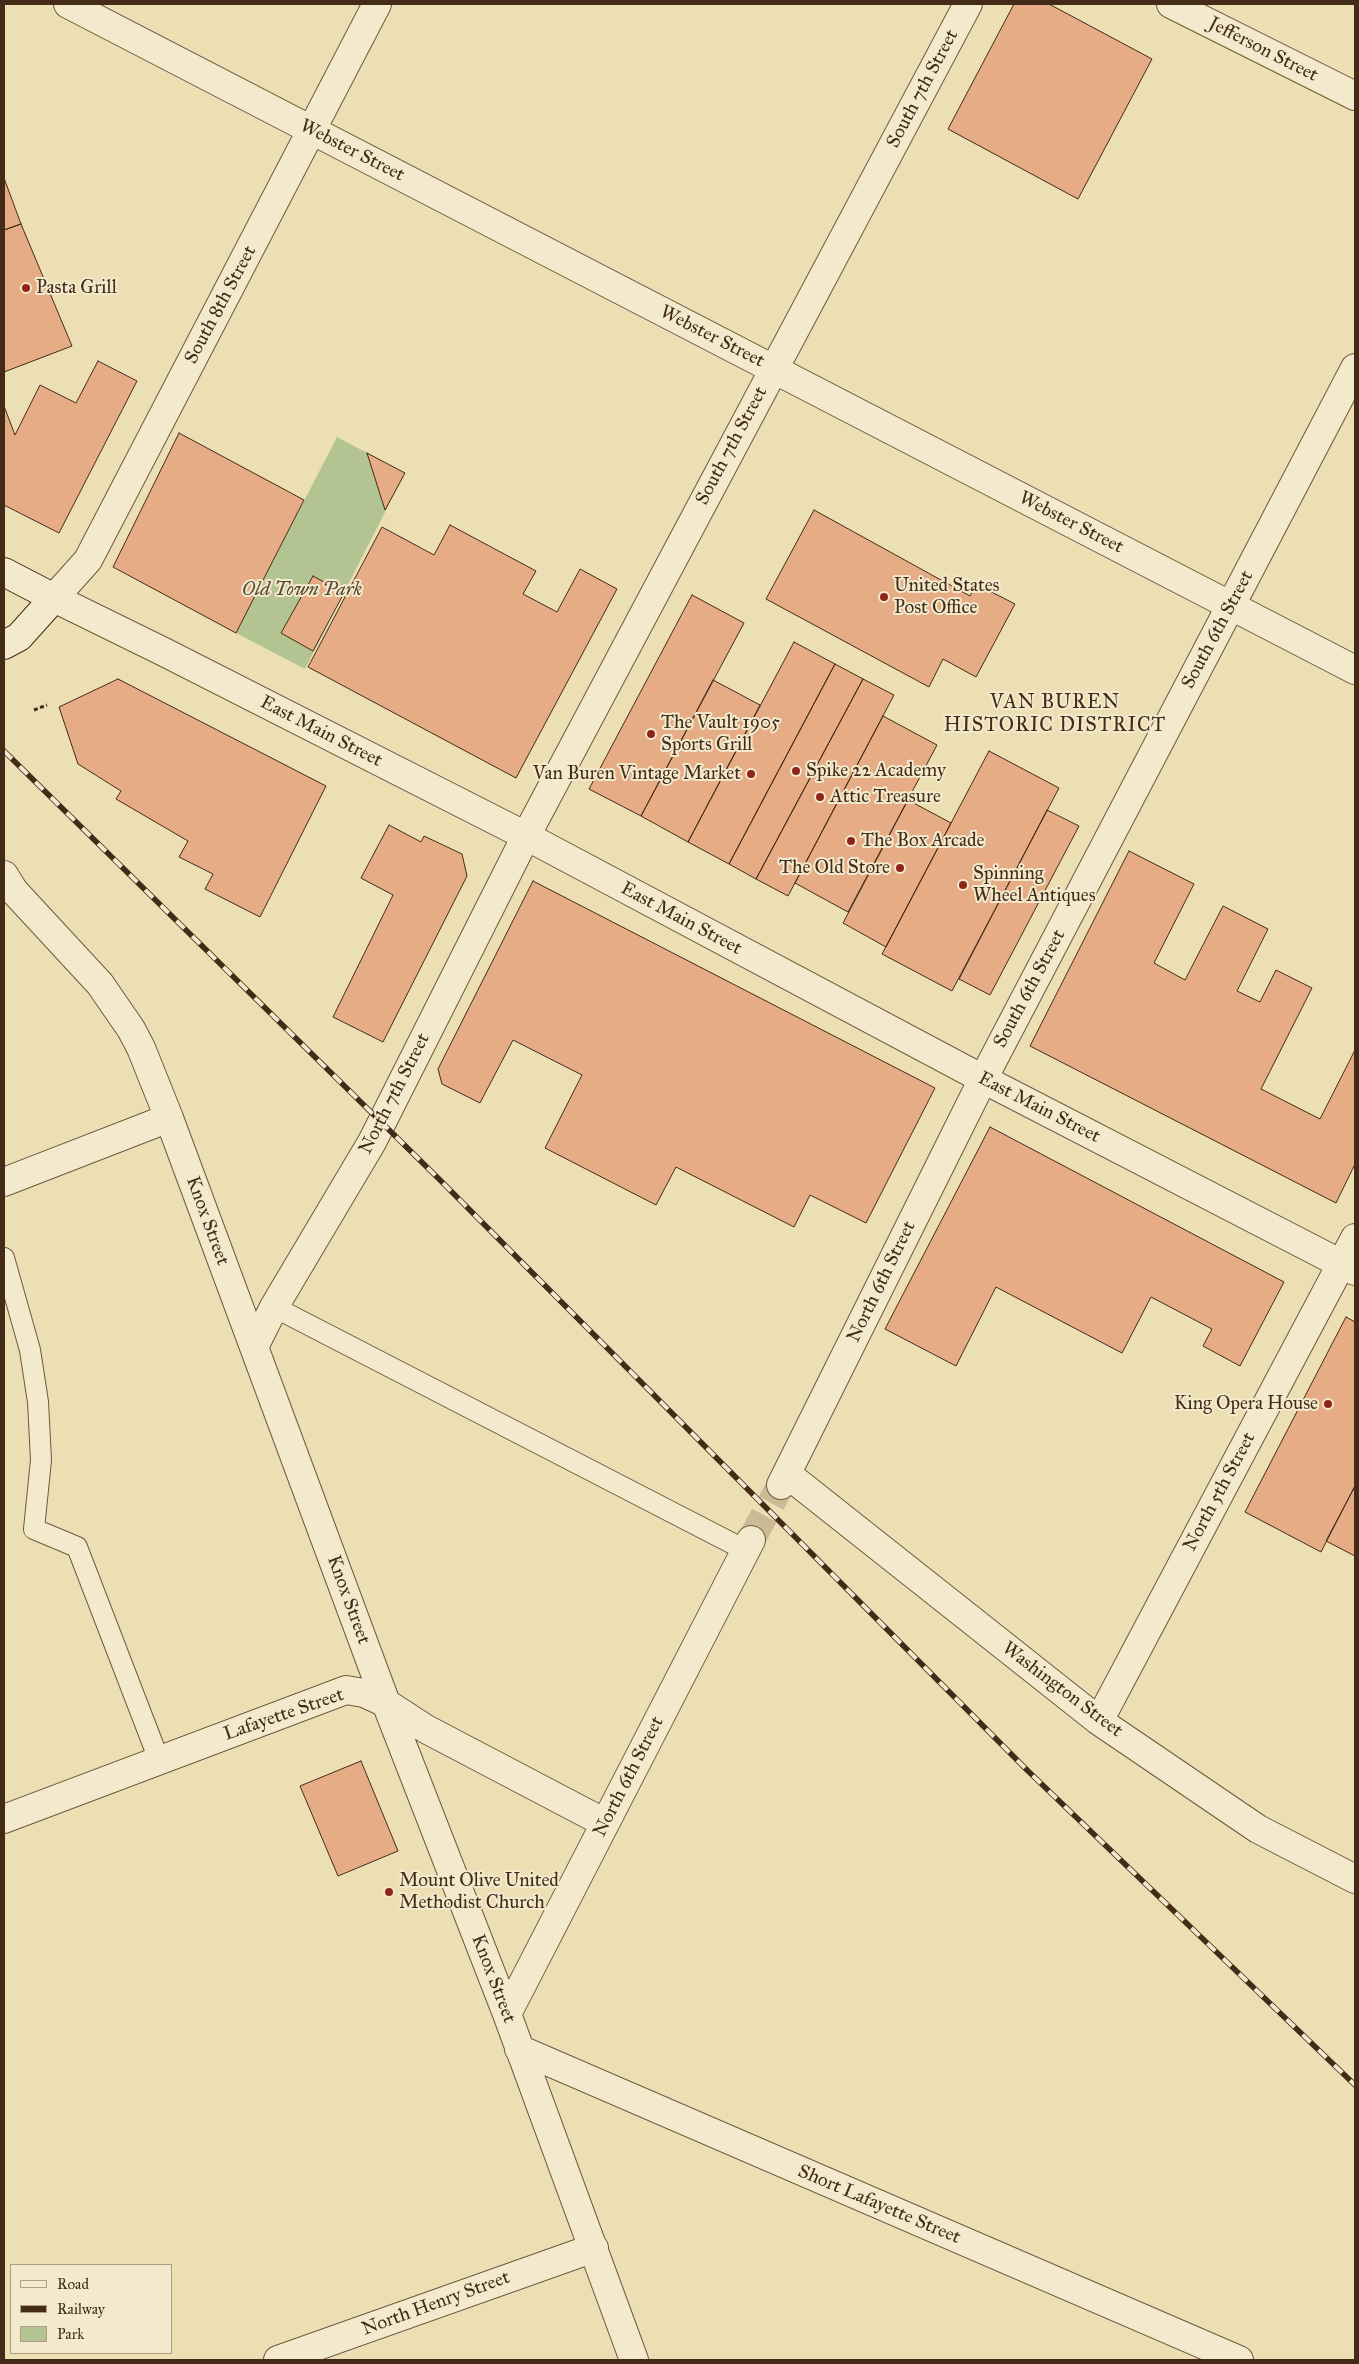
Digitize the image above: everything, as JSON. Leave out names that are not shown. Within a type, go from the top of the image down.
[{"type":"street","name":"Webster Street","points":[[68,4],[1355,670]]},
{"type":"street","name":"South 8th Street","points":[[4,645],[19,637],[88,560],[376,4]]},
{"type":"street","name":"South 7th Street","points":[[526,836],[968,4]]},
{"type":"street","name":"Jefferson Street","points":[[1171,4],[1355,96]]},
{"type":"street","name":"South 6th Street","points":[[983,1079],[1355,368]]},
{"type":"street","name":"East Main Street","points":[[4,572],[526,836],[983,1079],[1348,1268]]},
{"type":"street","name":"North 7th Street","points":[[254,1347],[274,1306],[372,1142],[526,836]]},
{"type":"street","name":"Knox Street","points":[[4,875],[14,891],[100,984],[132,1029],[170,1118],[386,1703],[507,2014],[634,2360]]},
{"type":"street","name":"North 6th Street","points":[[784,1479],[983,1079]]},
{"type":"street","points":[[4,1182],[170,1118]]},
{"type":"street","name":"North 5th Street","points":[[1099,1720],[1348,1268],[1355,1238]]},
{"type":"street","name":"Washington Street","points":[[784,1479],[1099,1720],[1258,1829],[1355,1879]]},
{"type":"street","name":"North 6th Street","points":[[507,2014],[748,1545]]},
{"type":"street","name":"Lafayette Street","points":[[4,1818],[346,1690],[364,1693],[386,1703],[426,1729],[605,1823]]},
{"type":"street","name":"Short Lafayette Street","points":[[519,2049],[1239,2360]]},
{"type":"street","name":"North Henry Street","points":[[278,2360],[594,2248]]},
{"type":"lane","points":[[4,1258],[30,1350],[38,1402],[41,1460],[34,1529],[78,1547],[159,1760]]},
{"type":"lane","points":[[274,1306],[748,1545]]},
{"type":"path","points":[[34,710],[47,705]]},
{"type":"green space","name":"Old Town Park","points":[[337,437],[405,473],[305,669],[236,633]]},
{"type":"building","points":[[1014,4],[1049,4],[1152,59],[1078,199],[948,129]]},
{"type":"building","points":[[4,178],[21,224],[4,230]]},
{"type":"building","name":"Pasta Grill","points":[[21,224],[72,346],[4,372],[4,230]]},
{"type":"building","points":[[98,361],[137,381],[59,533],[4,505],[4,406],[15,435],[40,385],[76,403]]},
{"type":"building","points":[[179,433],[304,500],[236,633],[113,567]]},
{"type":"building","points":[[367,453],[405,473],[385,510]]},
{"type":"building","name":"United States Post Office","points":[[814,510],[970,596],[976,584],[1015,604],[976,677],[943,659],[929,687],[766,599]]},
{"type":"building","points":[[450,525],[536,571],[523,594],[557,612],[580,569],[617,589],[516,778],[308,667],[382,527],[434,555]]},
{"type":"building","points":[[313,576],[344,593],[313,651],[281,633]]},
{"type":"building","name":"The Vault 1905 Sports Grill","points":[[692,595],[744,623],[641,816],[589,789]]},
{"type":"building","name":"Van Buren Vintage Market","points":[[794,642],[835,664],[729,864],[688,842]]},
{"type":"building","name":"Spike 22 Academy","points":[[835,664],[863,679],[756,879],[729,864]]},
{"type":"building","points":[[118,679],[326,786],[260,917],[205,889],[213,874],[179,857],[188,841],[116,799],[121,791],[78,764],[59,707]]},
{"type":"building","name":"Attic Treasure","points":[[863,679],[894,695],[788,896],[756,879]]},
{"type":"building","points":[[713,680],[760,705],[688,842],[641,816]]},
{"type":"building","name":"The Box Arcade","points":[[883,716],[937,745],[848,912],[795,883]]},
{"type":"building","name":"Spinning Wheel Antiques","points":[[989,751],[1059,788],[952,991],[882,954]]},
{"type":"building","name":"The Old Store","points":[[908,800],[951,823],[886,947],[843,923]]},
{"type":"building","points":[[1047,810],[1079,826],[990,995],[959,979]]},
{"type":"building","points":[[389,825],[421,842],[424,836],[462,854],[467,876],[383,1042],[333,1017],[393,895],[361,878]]},
{"type":"building","points":[[1129,851],[1194,884],[1154,963],[1185,980],[1223,906],[1268,929],[1237,991],[1260,1002],[1276,970],[1312,988],[1261,1089],[1320,1119],[1355,1050],[1355,1164],[1336,1203],[1030,1046]]},
{"type":"building","points":[[533,881],[935,1088],[866,1223],[810,1195],[794,1227],[676,1167],[656,1205],[545,1148],[582,1075],[513,1040],[480,1103],[442,1084],[438,1069]]},
{"type":"building","points":[[990,1127],[1284,1282],[1240,1366],[1203,1346],[1212,1329],[1151,1297],[1122,1353],[996,1287],[956,1366],[885,1329]]},
{"type":"building","name":"King Opera House","points":[[1346,1317],[1355,1322],[1355,1486],[1321,1552],[1245,1512]]},
{"type":"building","points":[[1355,1486],[1355,1556],[1326,1541]]},
{"type":"building","points":[[361,1761],[398,1851],[338,1876],[300,1786]]},
{"type":"tunnel","points":[[751,1540],[781,1485]]},
{"type":"railway","points":[[4,751],[440,1180],[1028,1771],[1355,2085]]},
{"type":"place","name":"Pasta Grill","points":[[26,288]]},
{"type":"place","name":"United States Post Office","points":[[884,597]]},
{"type":"place","name":"The Vault 1905 Sports Grill","points":[[651,734]]},
{"type":"place","name":"Spike 22 Academy","points":[[796,771]]},
{"type":"place","name":"Van Buren Vintage Market","points":[[751,774]]},
{"type":"place","name":"Attic Treasure","points":[[820,797]]},
{"type":"place","name":"The Box Arcade","points":[[851,841]]},
{"type":"place","name":"The Old Store","points":[[900,868]]},
{"type":"place","name":"Spinning Wheel Antiques","points":[[963,885]]},
{"type":"place","name":"King Opera House","points":[[1328,1404]]},
{"type":"place","name":"Mount Olive United Methodist Church","points":[[389,1892]]},
{"type":"district","name":"VAN BUREN HISTORIC DISTRICT","points":[[1055,714]]}]
